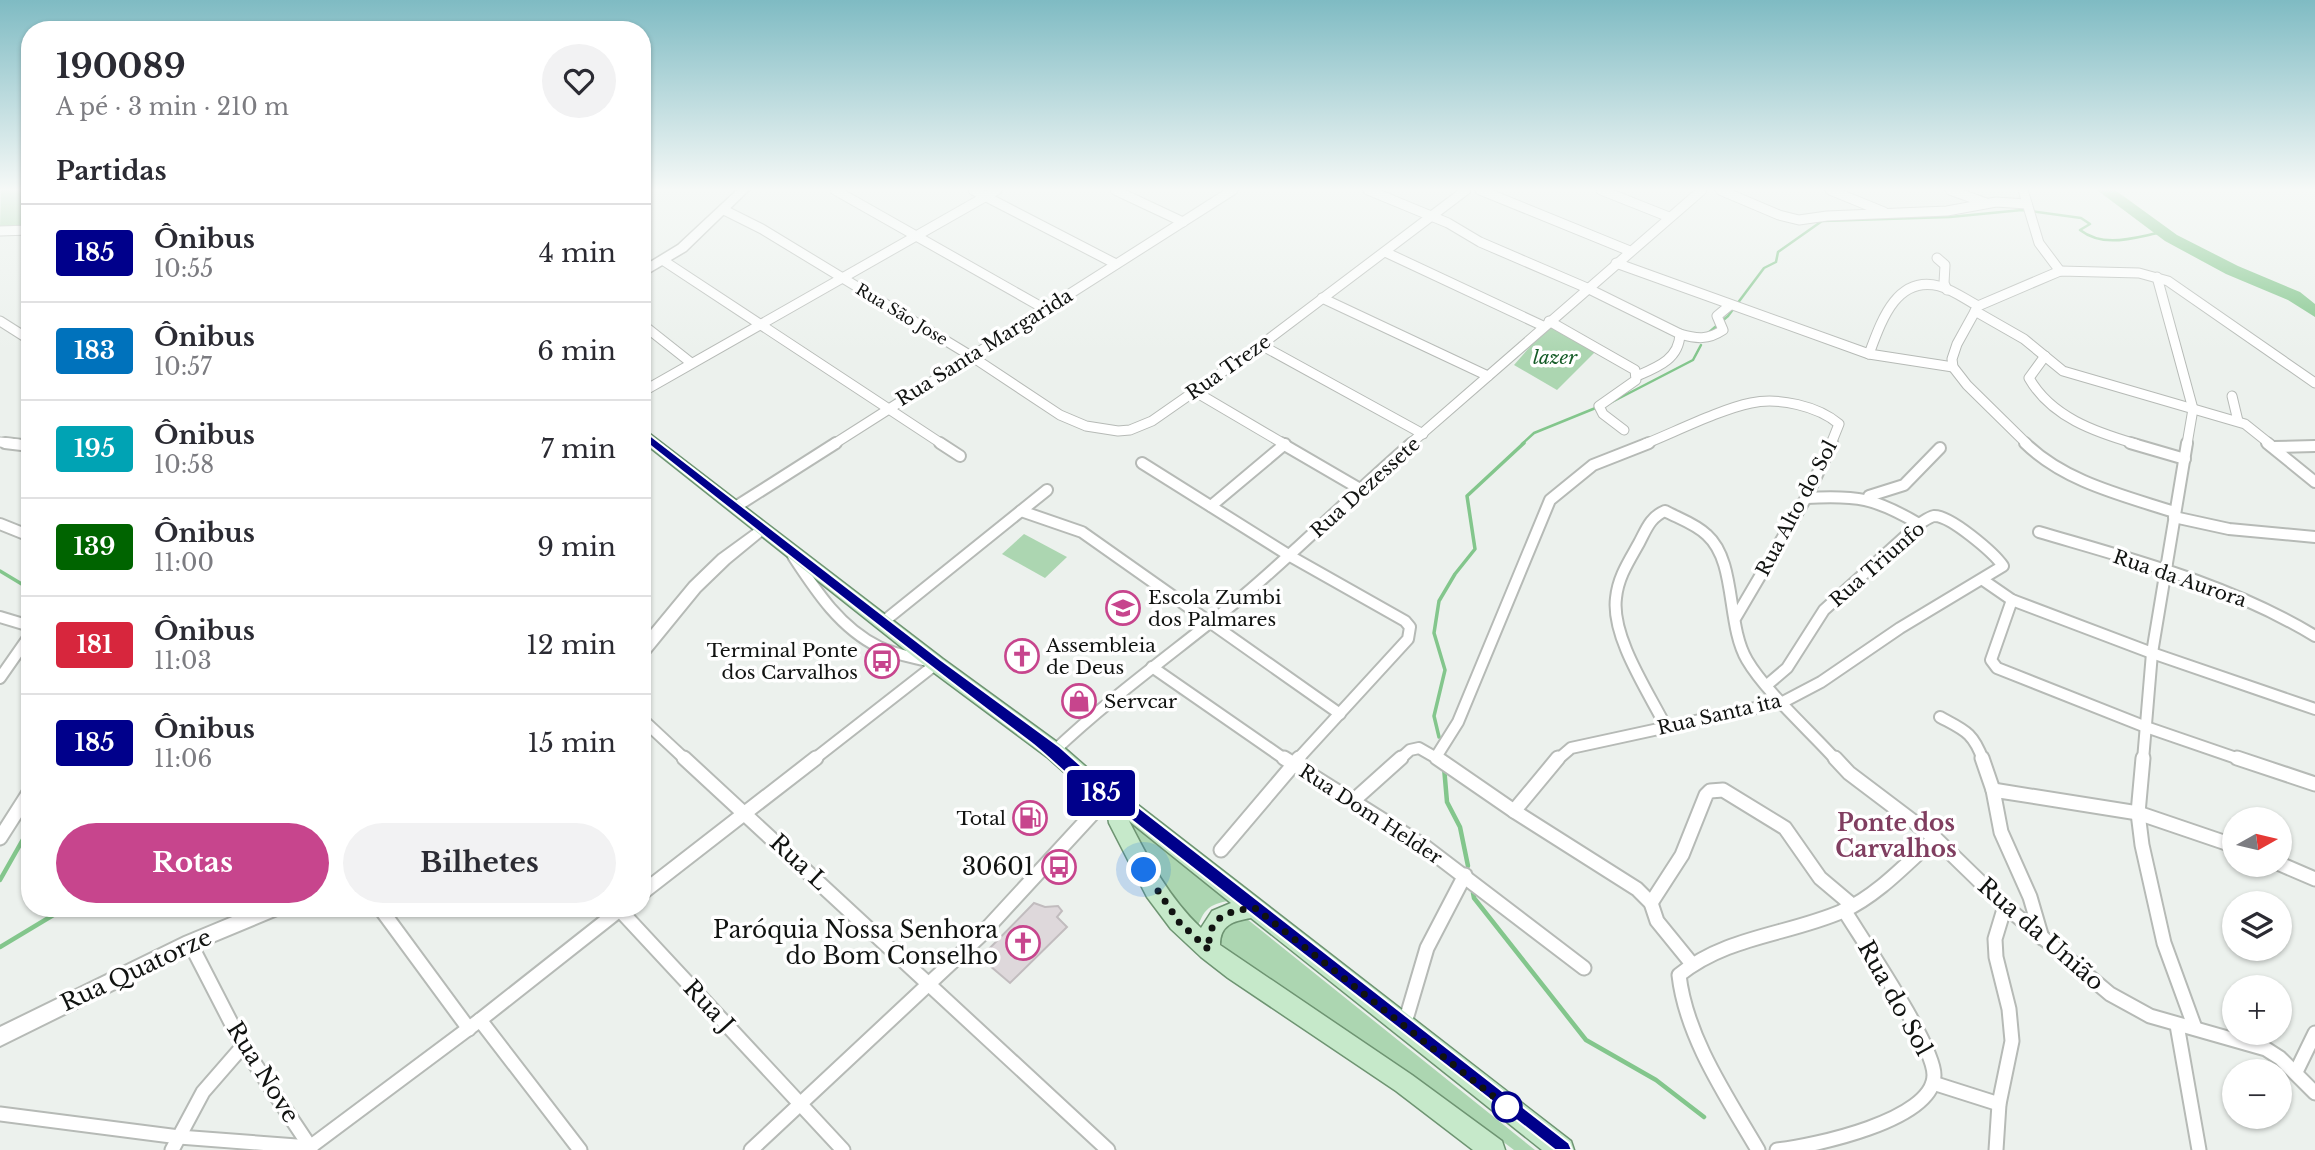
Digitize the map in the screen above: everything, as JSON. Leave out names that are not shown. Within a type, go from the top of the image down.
[{"type":"main road","points":[[651,268],[686,244]]},
{"type":"main road","points":[[651,440],[936,664],[1054,751],[1112,802],[1131,811],[1562,1150]]},
{"type":"main road","points":[[1112,802],[1119,823],[1155,890],[1179,922],[1209,950],[1236,971],[1404,1083],[1493,1150]]},
{"type":"main road","points":[[1209,950],[1208,935],[1221,916],[1233,910],[1255,908]]},
{"type":"street","name":"Rua São Jose","points":[[786,244],[971,356]]},
{"type":"street","points":[[651,386],[900,244]]},
{"type":"street","points":[[931,244],[1045,309]]},
{"type":"street","points":[[1077,244],[1116,264]]},
{"type":"street","name":"Rua Santa Margarida","points":[[737,506],[1148,244]]},
{"type":"street","name":"Rua Treze","points":[[971,356],[1074,422],[1118,431],[1141,427],[1261,345],[1396,244]]},
{"type":"street","points":[[1484,244],[1587,288],[1680,334],[1700,340],[1709,339],[1723,330],[1717,316],[1730,306]]},
{"type":"street","points":[[1611,244],[1629,251]]},
{"type":"street","name":"Rua Dezessete","points":[[1054,751],[1093,714],[1209,624],[1290,556],[1360,489],[1637,244]]},
{"type":"street","points":[[2038,244],[2060,271]]},
{"type":"street","points":[[1385,252],[1546,323],[1629,365],[1637,376]]},
{"type":"street","points":[[1937,258],[1945,265],[1944,283],[1947,290]]},
{"type":"street","points":[[664,261],[960,456]]},
{"type":"street","points":[[1616,262],[1730,306],[1869,354],[1953,367],[2039,456],[2090,484],[2174,515],[2229,529],[2315,537]]},
{"type":"street","points":[[1953,367],[1957,344],[1977,309],[2004,293],[2060,271],[2118,271],[2157,277],[2179,287],[2315,383]]},
{"type":"street","points":[[2157,277],[2193,409],[2152,653],[2138,813],[2142,845],[2164,943],[2194,1028]]},
{"type":"street","points":[[1869,354],[1882,319],[1893,300],[1908,289],[1926,285],[1947,290],[2024,339],[2063,371],[2238,421],[2255,430],[2315,482]]},
{"type":"street","points":[[1322,298],[1488,376]]},
{"type":"street","points":[[0,321],[21,334]]},
{"type":"street","points":[[651,331],[690,362]]},
{"type":"street","points":[[1624,430],[1599,408],[1636,380],[1637,376],[1674,355],[1679,349],[1680,334]]},
{"type":"street","points":[[1261,345],[1423,434]]},
{"type":"street","points":[[2045,356],[2029,378],[2033,390],[2053,408],[2089,428],[2185,459]]},
{"type":"street","points":[[1194,391],[1360,489]]},
{"type":"street","points":[[2232,396],[2238,421]]},
{"type":"street","name":"Rua Alto do Sol","points":[[1436,757],[1458,722],[1550,500],[1575,477],[1593,465],[1730,408],[1760,400],[1831,416],[1839,424],[1806,498],[1736,617]]},
{"type":"street","points":[[0,442],[21,445]]},
{"type":"street","points":[[1211,506],[1284,444]]},
{"type":"street","points":[[2274,446],[2315,446]]},
{"type":"street","points":[[1806,498],[1866,497],[1904,485],[1940,448]]},
{"type":"street","points":[[1142,463],[1290,556],[1405,621],[1411,633],[1293,764],[1221,850]]},
{"type":"street","points":[[883,622],[1047,490]]},
{"type":"street","points":[[1866,497],[1885,503],[1919,524]]},
{"type":"street","points":[[1021,511],[1082,533],[1340,714]]},
{"type":"street","name":"Rua da União","points":[[1666,727],[1623,639],[1615,608],[1615,596],[1627,562],[1657,513],[1665,512],[1675,515],[1712,540],[1722,558],[1740,645],[1755,671],[1849,773],[1935,838],[2005,906],[2110,994],[2140,1011],[2177,1025],[2266,1049],[2296,1072],[2315,1093]]},
{"type":"street","name":"Rua Triunfo","points":[[1767,685],[1787,668],[1824,610],[1919,524],[1932,516],[1941,516],[1997,557],[2002,569]]},
{"type":"street","points":[[0,524],[21,532]]},
{"type":"street","points":[[651,641],[702,581],[724,559],[763,528]]},
{"type":"street","name":"Rua da Aurora","points":[[2039,531],[2166,571],[2246,600],[2315,636]]},
{"type":"street","points":[[785,545],[829,607],[853,629],[875,645],[936,664]]},
{"type":"street","name":"Rua Santa ita","points":[[1514,811],[1561,754],[1583,744],[1783,702],[1821,682],[1900,628],[2002,569]]},
{"type":"street","points":[[1983,580],[2012,600],[2152,653],[2315,709]]},
{"type":"street","points":[[2012,600],[1991,660],[1992,664],[2006,673],[2146,727],[2315,784]]},
{"type":"street","points":[[0,617],[21,623]]},
{"type":"street","points":[[0,678],[21,648]]},
{"type":"street","points":[[651,886],[936,664]]},
{"type":"street","name":"Rua Dom Helder","points":[[1152,667],[1293,764],[1465,875],[1584,968]]},
{"type":"street","points":[[1940,717],[1968,732],[1976,740],[1993,790],[2001,832],[2030,897],[2043,939]]},
{"type":"street","name":"Rua L","points":[[651,727],[746,812],[1108,1150]]},
{"type":"street","points":[[1353,801],[1410,750],[1419,748],[1620,877],[1650,903],[1657,921],[1692,964]]},
{"type":"street","name":"Rua do Sol","points":[[1650,903],[1682,855],[1706,795],[1716,789],[1723,790],[1771,817],[1784,828],[1820,878],[1848,907],[1924,1043],[1932,1064],[1933,1083]]},
{"type":"street","points":[[1993,790],[2138,813],[2222,842]]},
{"type":"street","points":[[751,1150],[931,984],[1112,802]]},
{"type":"street","points":[[0,838],[21,806]]},
{"type":"street","points":[[1758,1150],[1735,1110],[1682,1000],[1679,975],[1692,964],[1738,943],[1848,907],[1935,838]]},
{"type":"street","points":[[2292,869],[2315,879]]},
{"type":"street","points":[[1404,1026],[1417,972],[1429,941],[1465,875]]},
{"type":"street","points":[[1996,1150],[1999,1104],[2012,1041],[2009,1009],[1996,957],[1995,939],[2005,906]]},
{"type":"street","name":"Rua Quatorze","points":[[0,1037],[190,943],[252,917]]},
{"type":"street","points":[[387,917],[580,1150]]},
{"type":"street","points":[[311,1148],[474,1025],[610,917]]},
{"type":"street","name":"Rua J","points":[[627,917],[843,1150]]},
{"type":"street","name":"Rua Nove","points":[[190,943],[243,1046],[311,1148]]},
{"type":"street","points":[[2177,1025],[2199,1150]]},
{"type":"street","points":[[2296,1072],[2315,1033]]},
{"type":"street","points":[[176,1144],[203,1092],[243,1046]]},
{"type":"street","points":[[1777,1150],[1814,1145],[1885,1124],[1928,1093],[1933,1083],[1999,1104]]},
{"type":"street","name":"Rua Nove","points":[[0,1114],[176,1144],[311,1148]]},
{"type":"green space","name":"lazer","points":[[1550,324],[1597,350],[1557,390],[1514,365]]},
{"type":"green space","points":[[1024,534],[1067,557],[1045,578],[1002,554]]},
{"type":"green space","points":[[1122,816],[1235,900],[1209,908],[1196,933],[1166,897]]},
{"type":"green space","points":[[1241,917],[1247,919],[1535,1150],[1514,1150],[1437,1092],[1226,949],[1219,941],[1218,932]]},
{"type":"building","name":"Paróquia Nossa Senhora do Bom Conselho","points":[[1034,903],[1045,907],[1058,906],[1062,911],[1057,917],[1067,927],[1010,983],[989,965],[983,955]]},
{"type":"waterway","points":[[1707,334],[1728,316],[1764,268],[1776,262],[1778,252],[1790,244]]},
{"type":"waterway","points":[[2182,244],[2232,270],[2294,296],[2315,312]]},
{"type":"waterway","points":[[1608,404],[1693,360],[1701,345]]},
{"type":"waterway","points":[[1522,444],[1534,433],[1598,407]]},
{"type":"waterway","points":[[1439,737],[1434,716],[1445,670],[1434,633],[1439,601],[1455,574],[1475,549],[1467,496],[1524,443]]},
{"type":"waterway","points":[[0,571],[21,584]]},
{"type":"waterway","points":[[1444,767],[1447,802],[1460,827],[1468,866]]},
{"type":"waterway","points":[[0,880],[21,843]]},
{"type":"waterway","points":[[1473,893],[1474,898],[1586,1040],[1656,1080],[1704,1117]]},
{"type":"waterway","points":[[0,947],[50,917]]},
{"type":"bus line","name":"185","points":[[651,440],[936,664],[1054,751],[1116,806],[1131,811],[1562,1150]]},
{"type":"place","name":"Escola Zumbi dos Palmares","points":[[1123,608]]},
{"type":"place","name":"Assembleia de Deus","points":[[1022,656]]},
{"type":"place","name":"Terminal Ponte dos Carvalhos","points":[[882,661]]},
{"type":"place","name":"Servcar","points":[[1079,701]]},
{"type":"place","name":"Total","points":[[1030,818]]},
{"type":"place","name":"30601","points":[[1059,867]]},
{"type":"place","name":"Paróquia Nossa Senhora do Bom Conselho","points":[[1023,943]]},
{"type":"district","name":"Ponte dos Carvalhos","points":[[1896,836]]},
{"type":"route","points":[[1144,870],[1179,922],[1209,950],[1208,935],[1221,916],[1233,910],[1255,908],[1507,1107]]}]
